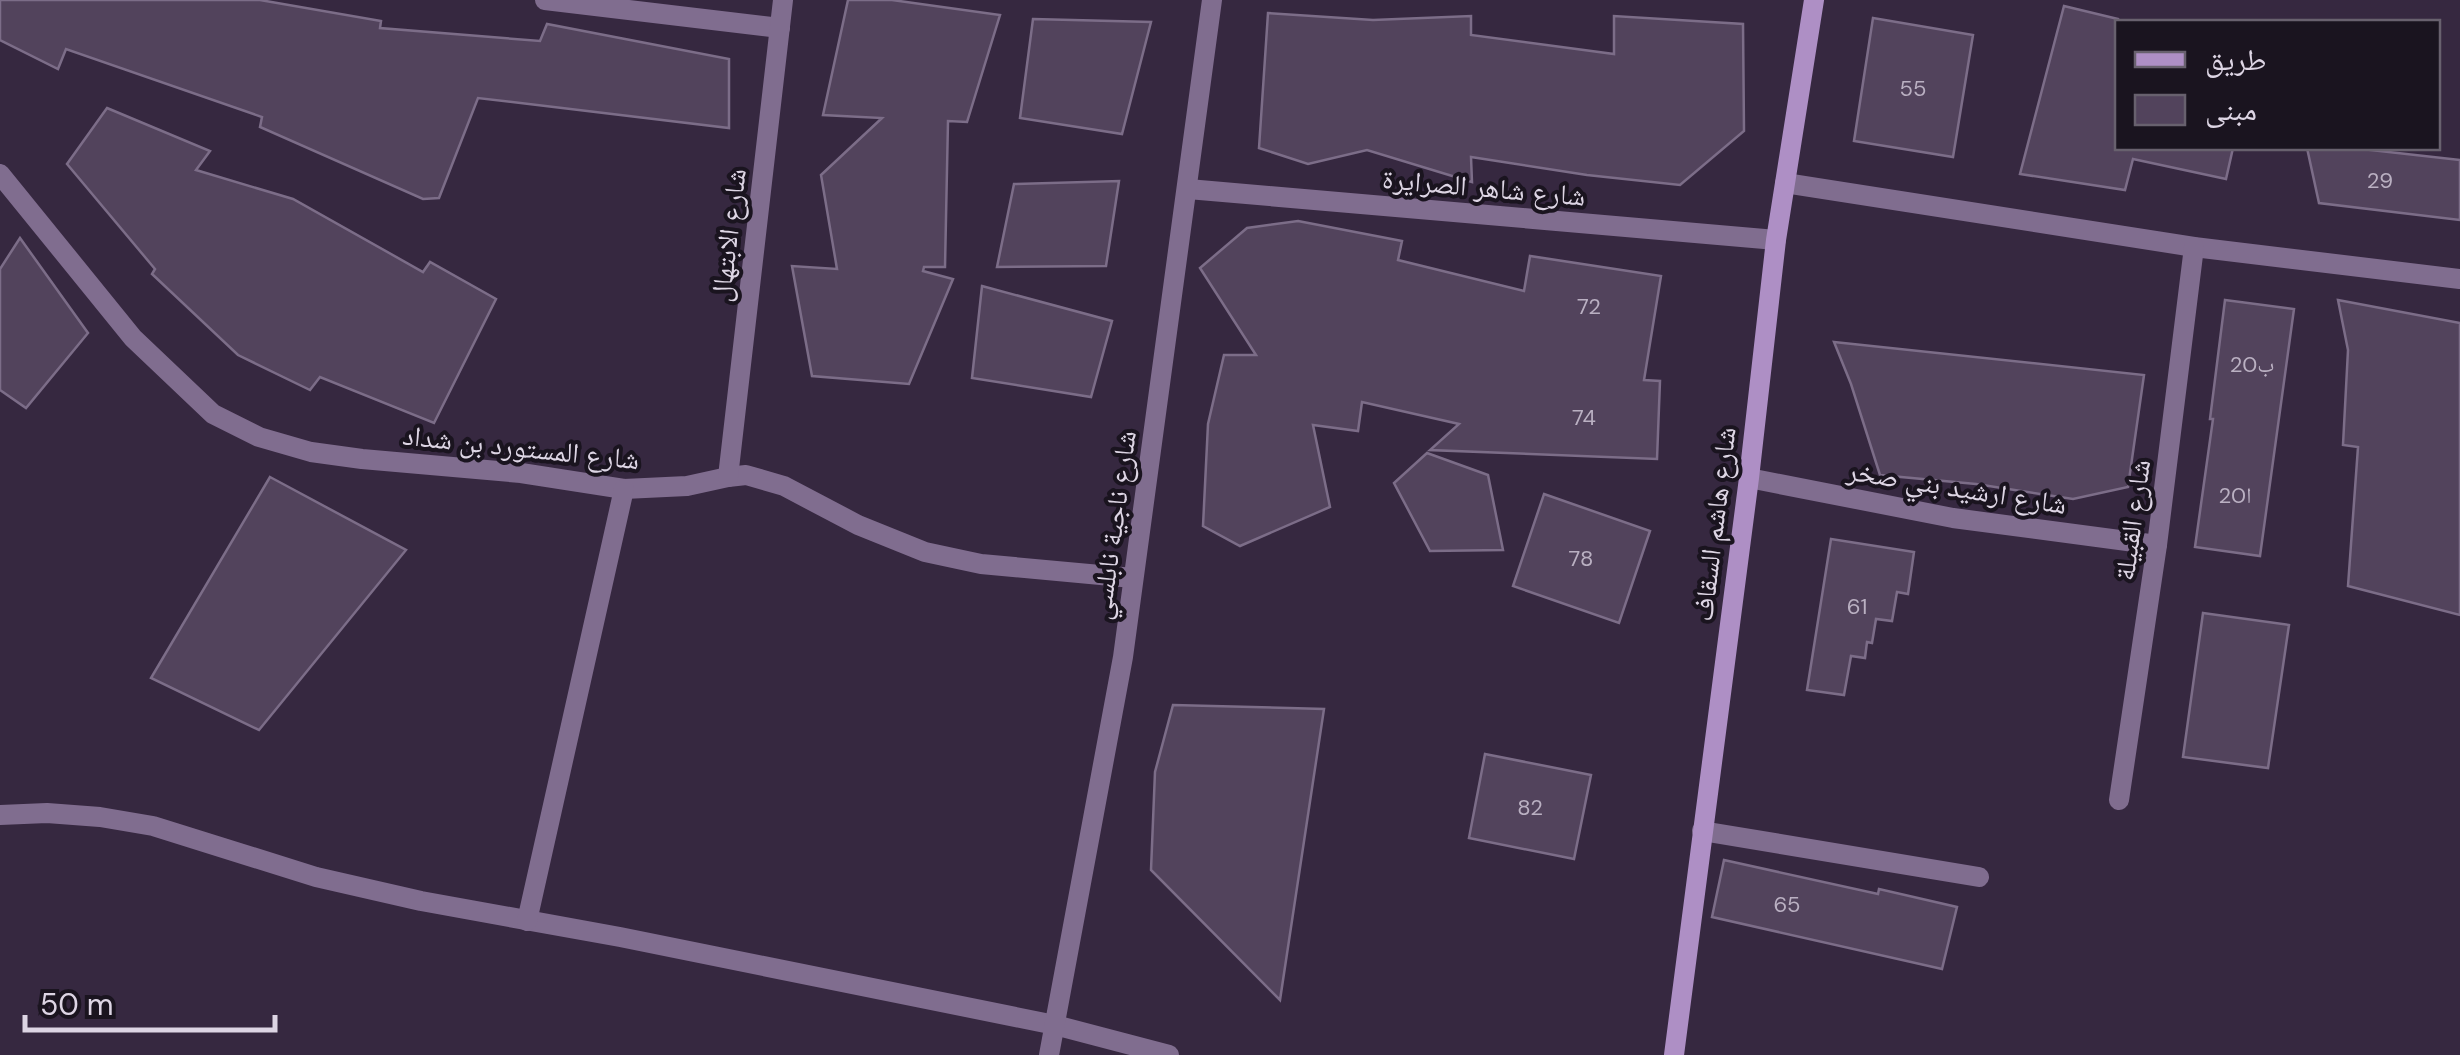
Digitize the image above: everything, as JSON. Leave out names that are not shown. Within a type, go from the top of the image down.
[{"type":"street","points":[[546,0],[780,28]]},
{"type":"street","name":"شارع الابتهال","points":[[728,476],[783,0]]},
{"type":"street","name":"شارع ناجية نابلسي","points":[[1048,1055],[1123,657],[1212,0]]},
{"type":"street","name":"شارع هاشم السقاف","points":[[1674,1055],[1776,240],[1814,0]]},
{"type":"street","name":"شارع المستورد بن شداد","points":[[0,174],[133,338],[213,414],[259,437],[311,452],[521,472],[624,490],[687,486],[746,475],[784,486],[894,541],[951,558],[1133,578]]},
{"type":"street","points":[[1785,183],[2194,248],[2460,279]]},
{"type":"street","name":"شارع شاهر الصرايرة","points":[[1188,189],[1776,240]]},
{"type":"street","name":"شارع القبيلة","points":[[2119,800],[2157,545],[2194,248]]},
{"type":"street","name":"شارع ارشيد بني صخر","points":[[1749,478],[1953,518],[2157,545]]},
{"type":"street","points":[[526,922],[624,490]]},
{"type":"street","points":[[0,815],[47,813],[153,826],[316,877],[420,901],[653,943],[1055,1025],[1168,1055]]},
{"type":"street","points":[[1702,831],[1979,877]]},
{"type":"building","points":[[0,0],[260,0],[381,21],[380,28],[540,41],[547,24],[729,59],[729,128],[478,98],[439,198],[423,199],[260,127],[262,117],[66,49],[58,69],[0,40]]},
{"type":"building","points":[[848,0],[892,0],[1000,15],[967,122],[948,121],[945,267],[924,267],[923,271],[953,279],[909,384],[812,376],[792,266],[837,269],[821,175],[882,118],[823,115]]},
{"type":"building","points":[[2064,6],[2118,19],[2115,150],[2233,150],[2226,179],[2133,159],[2125,190],[2020,174]]},
{"type":"building","points":[[1268,13],[1373,20],[1471,16],[1471,35],[1614,54],[1614,16],[1743,24],[1744,131],[1680,185],[1471,157],[1472,182],[1367,150],[1308,164],[1259,148]]},
{"type":"building","points":[[1873,18],[1973,35],[1953,157],[1854,141]]},
{"type":"building","points":[[1033,19],[1151,22],[1122,134],[1020,118]]},
{"type":"building","points":[[107,108],[210,151],[196,170],[293,199],[423,272],[430,262],[496,299],[434,423],[320,377],[310,390],[238,355],[152,274],[155,269],[67,164]]},
{"type":"building","points":[[2307,150],[2371,150],[2460,160],[2460,220],[2319,203]]},
{"type":"building","points":[[1119,181],[1106,266],[997,267],[1014,184]]},
{"type":"building","points":[[1298,221],[1402,241],[1398,260],[1524,291],[1530,256],[1661,276],[1644,380],[1660,381],[1657,459],[1430,450],[1459,424],[1362,402],[1358,431],[1313,425],[1330,507],[1240,546],[1203,526],[1208,424],[1224,355],[1256,355],[1200,268],[1247,228]]},
{"type":"building","points":[[20,238],[88,333],[26,408],[0,390],[0,269]]},
{"type":"building","points":[[982,286],[1112,321],[1091,397],[972,378]]},
{"type":"building","points":[[2225,300],[2294,309],[2260,556],[2195,547]]},
{"type":"building","points":[[2338,300],[2460,323],[2460,615],[2348,586],[2358,447],[2343,445],[2348,350]]},
{"type":"building","points":[[1834,342],[2144,375],[2128,487],[2073,499],[1880,475]]},
{"type":"building","points":[[1427,453],[1488,475],[1503,550],[1430,551],[1394,483]]},
{"type":"building","points":[[270,477],[406,550],[259,730],[151,678]]},
{"type":"building","points":[[1544,494],[1650,531],[1619,623],[1513,586]]},
{"type":"building","points":[[1831,539],[1914,552],[1908,594],[1897,592],[1892,621],[1876,619],[1865,658],[1851,656],[1844,695],[1807,690]]},
{"type":"building","points":[[2203,613],[2289,625],[2268,768],[2183,757]]},
{"type":"building","points":[[1173,705],[1324,709],[1280,1000],[1151,870],[1155,772]]},
{"type":"building","points":[[1485,754],[1591,775],[1574,859],[1469,838]]},
{"type":"building","points":[[1724,860],[1957,907],[1942,969],[1712,917]]}]
